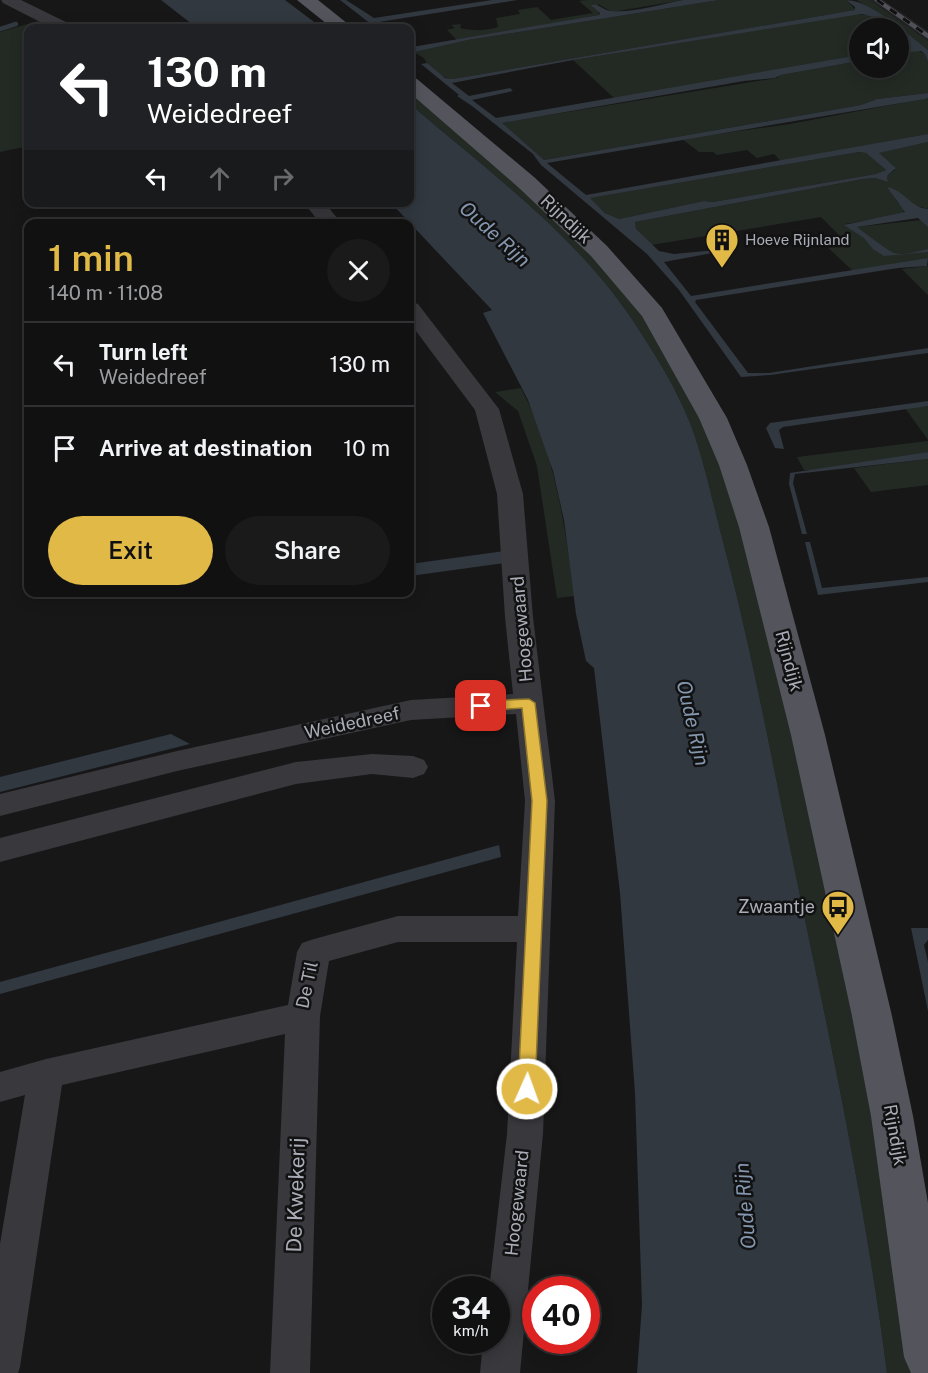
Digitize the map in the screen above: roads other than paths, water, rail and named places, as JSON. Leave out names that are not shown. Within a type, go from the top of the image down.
[{"type":"main road","points":[[306,0],[338,24]]},
{"type":"main road","name":"Rijndijk","points":[[414,87],[526,182],[591,243],[653,313],[713,418],[733,465],[754,527],[806,724],[872,1016],[892,1116],[928,1357]]},
{"type":"street","points":[[9,0],[56,24]]},
{"type":"street","points":[[317,207],[328,219]]},
{"type":"street","name":"Hoogewaard","points":[[414,314],[486,409],[510,494],[519,617],[540,801],[525,1134],[500,1373]]},
{"type":"street","name":"Weidedreef","points":[[0,805],[177,761],[411,710],[529,703]]},
{"type":"street","points":[[177,761],[189,802]]},
{"type":"street","points":[[0,850],[296,773],[372,764],[413,767]]},
{"type":"street","name":"De Til","points":[[0,1087],[46,1074],[303,1016],[314,952],[398,929],[534,929]]},
{"type":"street","name":"De Kwekerij","points":[[290,1373],[303,1016]]},
{"type":"street","points":[[0,1367],[46,1074]]},
{"type":"water","points":[[161,0],[285,0],[317,24],[192,24]]},
{"type":"water","points":[[340,0],[346,0],[374,18],[492,0],[518,0],[379,22],[382,24],[371,24]]},
{"type":"water","points":[[683,0],[719,0],[468,40],[414,52],[414,47],[599,15],[600,13],[591,5],[597,5],[609,11],[638,9]]},
{"type":"water","points":[[846,0],[866,6],[886,18],[873,18],[861,14],[573,60],[452,83],[469,96],[510,88],[513,91],[472,100],[496,118],[849,57],[849,63],[775,78],[744,81],[502,123],[544,160],[861,105],[877,99],[928,93],[928,98],[925,99],[547,163],[586,195],[928,134],[928,142],[879,153],[896,168],[887,176],[888,182],[875,178],[863,179],[635,222],[636,229],[659,251],[674,254],[716,250],[718,252],[664,262],[691,296],[928,258],[927,266],[898,268],[696,300],[695,302],[748,373],[769,373],[928,348],[928,353],[770,375],[741,377],[679,290],[647,254],[541,165],[533,154],[457,96],[459,95],[421,64],[427,63],[445,78],[453,79],[855,10],[855,7]],"holes":[[[859,152],[866,153],[886,170],[876,174],[713,202],[704,201],[619,219],[605,213],[590,198]]]},
{"type":"water","points":[[909,35],[928,50],[928,62],[921,51],[909,52]]},
{"type":"water","name":"Oude Rijn","points":[[414,107],[533,209],[590,266],[616,297],[646,341],[685,411],[704,465],[749,648],[855,1170],[887,1373],[637,1373],[642,1305],[635,1093],[620,893],[594,668],[586,661],[576,614],[564,520],[553,471],[528,400],[483,313],[492,310],[414,227],[414,219],[406,219],[395,207],[414,207]]},
{"type":"water","points":[[887,187],[917,206],[928,209],[928,227],[918,218],[857,227],[894,253],[906,254],[884,256],[873,249],[864,238],[844,225],[905,212]]},
{"type":"water","points":[[928,249],[928,252],[908,254]]},
{"type":"water","points":[[928,401],[928,406],[783,427],[779,430],[784,449],[775,448],[766,428],[770,423]]},
{"type":"water","points":[[928,452],[928,459],[795,474],[793,483],[807,534],[802,534],[789,484],[790,473]]},
{"type":"water","points":[[805,542],[810,542],[822,588],[928,577],[928,582],[818,595]]},
{"type":"water","points":[[511,550],[512,562],[414,575],[414,563]]},
{"type":"water","points":[[171,734],[190,744],[0,792],[0,777]]},
{"type":"water","points":[[499,845],[501,857],[0,994],[0,982]]},
{"type":"water","points":[[911,928],[928,928],[928,940],[924,945],[928,962],[928,1011]]},
{"type":"waterway","points":[[0,29],[16,24]]},
{"type":"railway","points":[[877,0],[928,36]]},
{"type":"place","name":"Hoeve Rijnland","points":[[722,269]]},
{"type":"place","name":"Zwaantje","points":[[838,936]]}]
